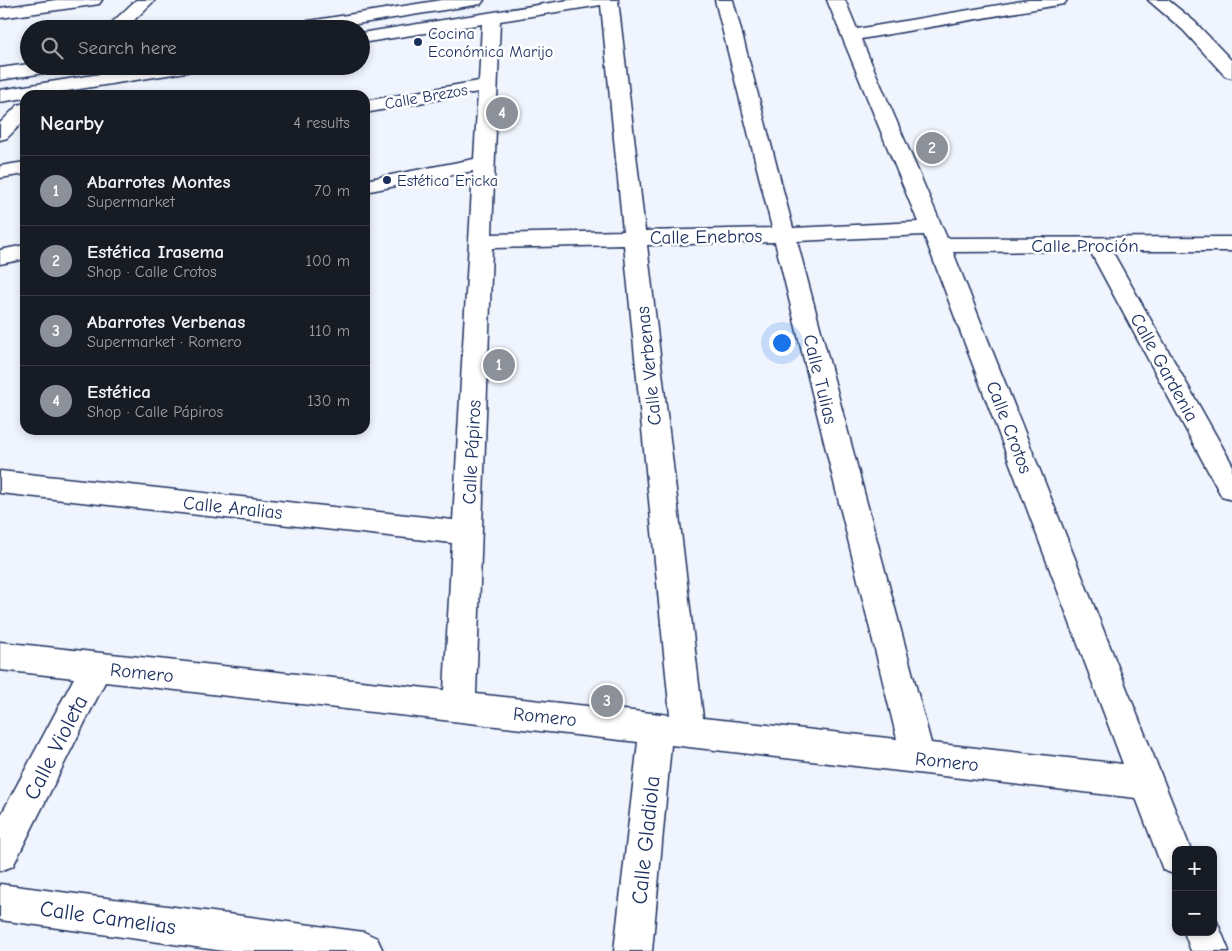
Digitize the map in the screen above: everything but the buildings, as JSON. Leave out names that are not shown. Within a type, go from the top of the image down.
[{"type":"street","points":[[0,13],[93,0]]},
{"type":"street","points":[[124,20],[146,0]]},
{"type":"street","points":[[370,21],[483,9],[601,0]]},
{"type":"street","name":"Calle Verbenas","points":[[609,0],[634,238],[672,730]]},
{"type":"street","name":"Calle Tulias","points":[[724,0],[918,758]]},
{"type":"street","name":"Calle Crotos","points":[[836,0],[852,34],[935,237],[1172,846]]},
{"type":"street","points":[[852,34],[1058,0]]},
{"type":"street","points":[[1157,0],[1189,26],[1232,72]]},
{"type":"street","points":[[370,36],[483,9]]},
{"type":"street","name":"Calle Pápiros","points":[[459,706],[488,85],[483,9]]},
{"type":"street","points":[[0,74],[20,71]]},
{"type":"street","points":[[44,90],[62,75]]},
{"type":"street","points":[[53,90],[136,75]]},
{"type":"street","name":"Calle Brezos","points":[[370,106],[488,85]]},
{"type":"street","points":[[0,96],[20,94]]},
{"type":"street","points":[[0,134],[20,114]]},
{"type":"street","points":[[370,185],[484,163]]},
{"type":"street","points":[[0,172],[20,169]]},
{"type":"street","name":"Calle Enebros","points":[[481,241],[784,235],[935,237]]},
{"type":"street","name":"Calle Proción","points":[[935,237],[1097,244],[1232,244]]},
{"type":"street","name":"Calle Gardenia","points":[[1097,244],[1226,464],[1232,489]]},
{"type":"street","points":[[0,256],[20,253]]},
{"type":"street","name":"Calle Aralias","points":[[0,482],[467,533]]},
{"type":"street","name":"Romero","points":[[0,656],[1149,783]]},
{"type":"street","name":"Calle Violeta","points":[[0,854],[96,667]]},
{"type":"street","name":"Calle Gladiola","points":[[633,951],[672,730]]},
{"type":"street","name":"Calle Camelias","points":[[0,902],[364,951]]},
{"type":"street","points":[[1204,936],[1210,951]]},
{"type":"place","name":"Cocina Económica Marijo","points":[[418,42]]},
{"type":"place","name":"Estética","points":[[502,113]]},
{"type":"place","name":"Estética Irasema","points":[[932,148]]},
{"type":"place","name":"Estética Ericka","points":[[387,180]]},
{"type":"place","name":"Abarrotes Montes","points":[[499,365]]},
{"type":"place","name":"Abarrotes Verbenas","points":[[607,701]]}]
